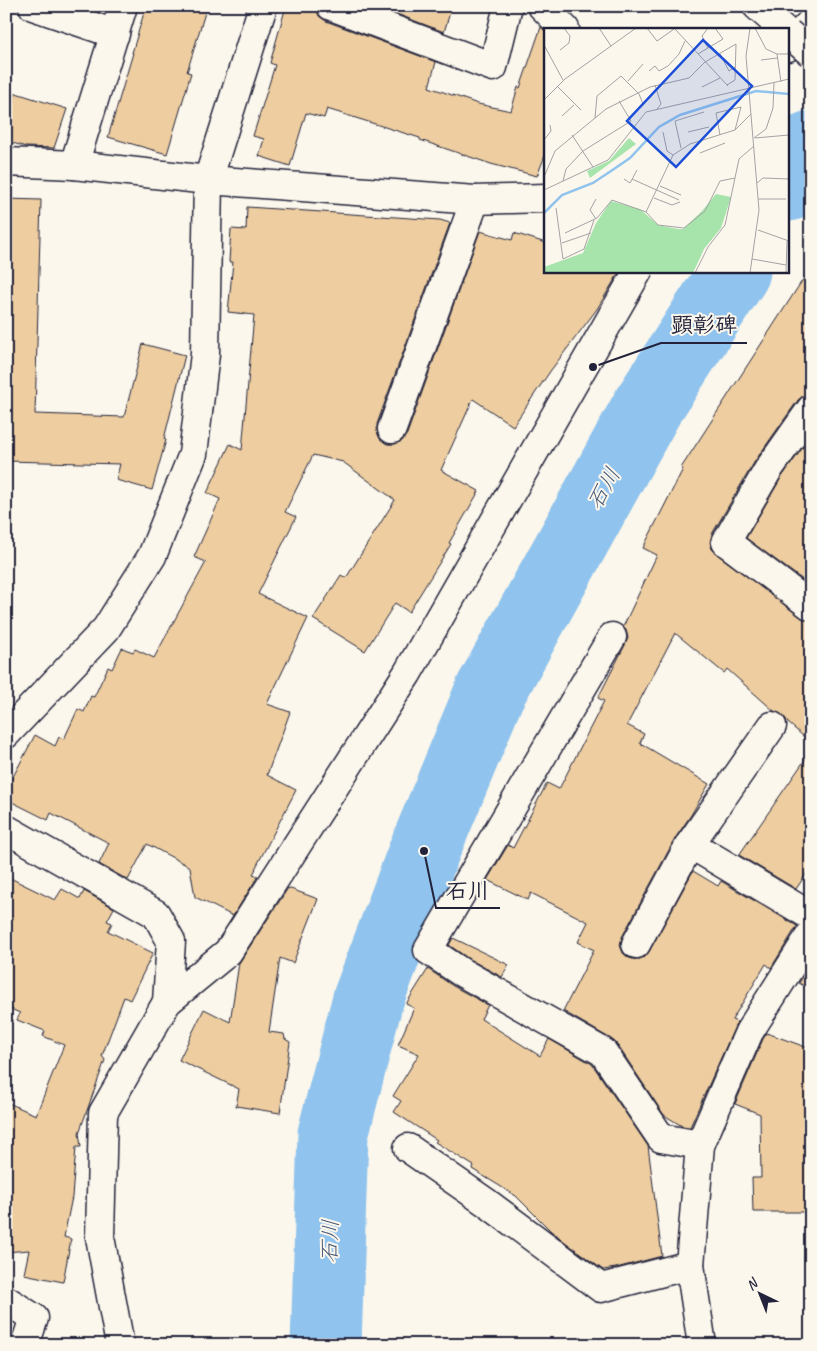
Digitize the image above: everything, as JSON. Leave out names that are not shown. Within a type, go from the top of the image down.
[{"type":"main road","points":[[33,6],[115,34]]},
{"type":"main road","points":[[74,166],[123,6]]},
{"type":"main road","points":[[6,734],[106,629],[152,556],[193,454],[206,354],[208,180],[263,6]]},
{"type":"main road","points":[[331,6],[493,67],[508,6]]},
{"type":"main road","points":[[542,6],[564,28]]},
{"type":"main road","points":[[757,6],[782,28]]},
{"type":"main road","points":[[790,45],[811,22]]},
{"type":"main road","points":[[790,35],[811,53]]},
{"type":"main road","points":[[6,162],[74,166],[208,180],[475,200],[544,198]]},
{"type":"main road","points":[[392,429],[475,200]]},
{"type":"main road","points":[[120,1345],[100,1237],[103,1112],[167,1002],[228,952],[407,674],[637,272]]},
{"type":"main road","points":[[811,409],[768,470],[726,542],[811,606]]},
{"type":"main road","points":[[612,637],[428,950],[461,972],[603,1052],[661,1138],[700,1145]]},
{"type":"main road","points":[[636,944],[690,844],[772,726]]},
{"type":"main road","points":[[6,829],[156,914],[171,941],[167,1002]]},
{"type":"main road","points":[[690,844],[811,916]]},
{"type":"main road","points":[[702,1345],[690,1265],[700,1145],[749,1032],[811,934]]},
{"type":"main road","points":[[408,1148],[487,1203],[600,1288],[690,1265]]},
{"type":"main road","points":[[6,1300],[34,1318],[25,1345]]},
{"type":"building","points":[[146,6],[207,6],[187,72],[191,73],[167,154],[108,137]]},
{"type":"building","points":[[286,6],[316,6],[319,16],[326,21],[436,62],[429,87],[478,104],[511,111],[541,27],[544,30],[544,158],[537,176],[491,164],[420,140],[420,138],[327,109],[324,118],[306,113],[290,166],[259,156],[264,139],[253,136],[275,65],[270,63]]},
{"type":"building","points":[[376,6],[452,6],[444,32]]},
{"type":"building","points":[[16,93],[67,109],[54,148],[26,147],[6,141],[6,124]]},
{"type":"building","points":[[6,199],[41,200],[35,414],[124,417],[143,344],[185,355],[164,439],[166,440],[152,490],[116,480],[120,464],[6,461]]},
{"type":"building","points":[[247,207],[440,220],[450,223],[377,424],[380,439],[387,444],[395,444],[402,441],[407,434],[480,231],[512,240],[514,233],[544,242],[544,272],[619,272],[597,309],[551,370],[513,426],[473,399],[441,470],[479,491],[449,543],[451,544],[409,612],[395,603],[365,651],[313,619],[341,575],[346,578],[395,500],[343,462],[313,455],[285,512],[296,517],[258,594],[308,618],[267,704],[290,712],[267,775],[296,790],[255,869],[253,874],[258,876],[233,916],[195,897],[190,867],[147,844],[128,880],[99,864],[109,843],[51,813],[48,820],[6,799],[6,790],[35,735],[55,746],[59,737],[64,739],[78,709],[84,712],[91,696],[94,697],[108,667],[112,669],[122,648],[133,652],[135,649],[154,658],[206,562],[194,557],[220,499],[207,493],[230,444],[242,450],[254,315],[228,312],[233,262],[229,262],[231,229],[246,230]]},
{"type":"building","points":[[811,267],[811,394],[804,395],[798,400],[755,461],[712,534],[710,542],[712,549],[717,554],[802,618],[811,621],[811,743],[787,722],[781,714],[774,711],[727,669],[724,673],[675,633],[627,725],[644,734],[640,743],[709,784],[676,837],[622,937],[620,945],[623,953],[629,958],[637,960],[645,957],[693,871],[718,886],[721,881],[797,926],[771,968],[766,964],[732,1020],[737,1022],[690,1127],[682,1126],[664,1115],[616,1043],[563,1011],[594,950],[578,942],[588,922],[531,893],[528,900],[487,880],[508,845],[513,848],[547,783],[559,789],[604,701],[598,698],[628,638],[623,627],[657,555],[643,548],[683,469],[681,468]]},
{"type":"building","points":[[811,436],[811,586],[746,538],[781,478]]},
{"type":"building","points":[[811,751],[811,867],[796,889],[739,855]]},
{"type":"building","points":[[6,876],[55,900],[62,889],[80,899],[84,891],[114,908],[107,921],[112,923],[108,931],[153,953],[130,1000],[124,997],[102,1056],[105,1060],[79,1133],[81,1147],[76,1147],[72,1197],[64,1237],[71,1239],[63,1282],[24,1274],[29,1250],[6,1252],[6,1181],[9,1158],[6,1157],[6,1102],[36,1115],[64,1045],[43,1036],[45,1031],[17,1020],[20,1013],[6,1007]]},
{"type":"building","points":[[288,888],[318,899],[293,963],[280,958],[269,1032],[284,1034],[285,1039],[290,1042],[280,1113],[236,1106],[239,1089],[179,1060],[204,1009],[230,1022],[239,963]]},
{"type":"building","points":[[453,938],[509,965],[502,977],[469,959],[449,945]]},
{"type":"building","points":[[811,964],[811,990],[799,983]]},
{"type":"building","points":[[428,969],[453,986],[488,1005],[481,1019],[540,1056],[549,1039],[592,1064],[648,1146],[662,1256],[603,1270],[551,1231],[516,1196],[472,1169],[474,1166],[435,1142],[437,1140],[394,1112],[401,1101],[393,1096],[419,1054],[398,1045],[414,1008],[406,1004]]},
{"type":"building","points":[[767,1033],[811,1049],[811,1098],[809,1097],[811,1212],[753,1212],[752,1178],[761,1178],[760,1114],[735,1104]]},
{"type":"waterway","name":"石川","points":[[790,183],[811,146]]},
{"type":"waterway","name":"石川","points":[[326,1345],[333,1134],[368,999],[424,851],[490,692],[648,406],[734,272]]},
{"type":"place","name":"顕彰碑","points":[[593,367]]},
{"type":"place","name":"石川","points":[[424,851]]}]
